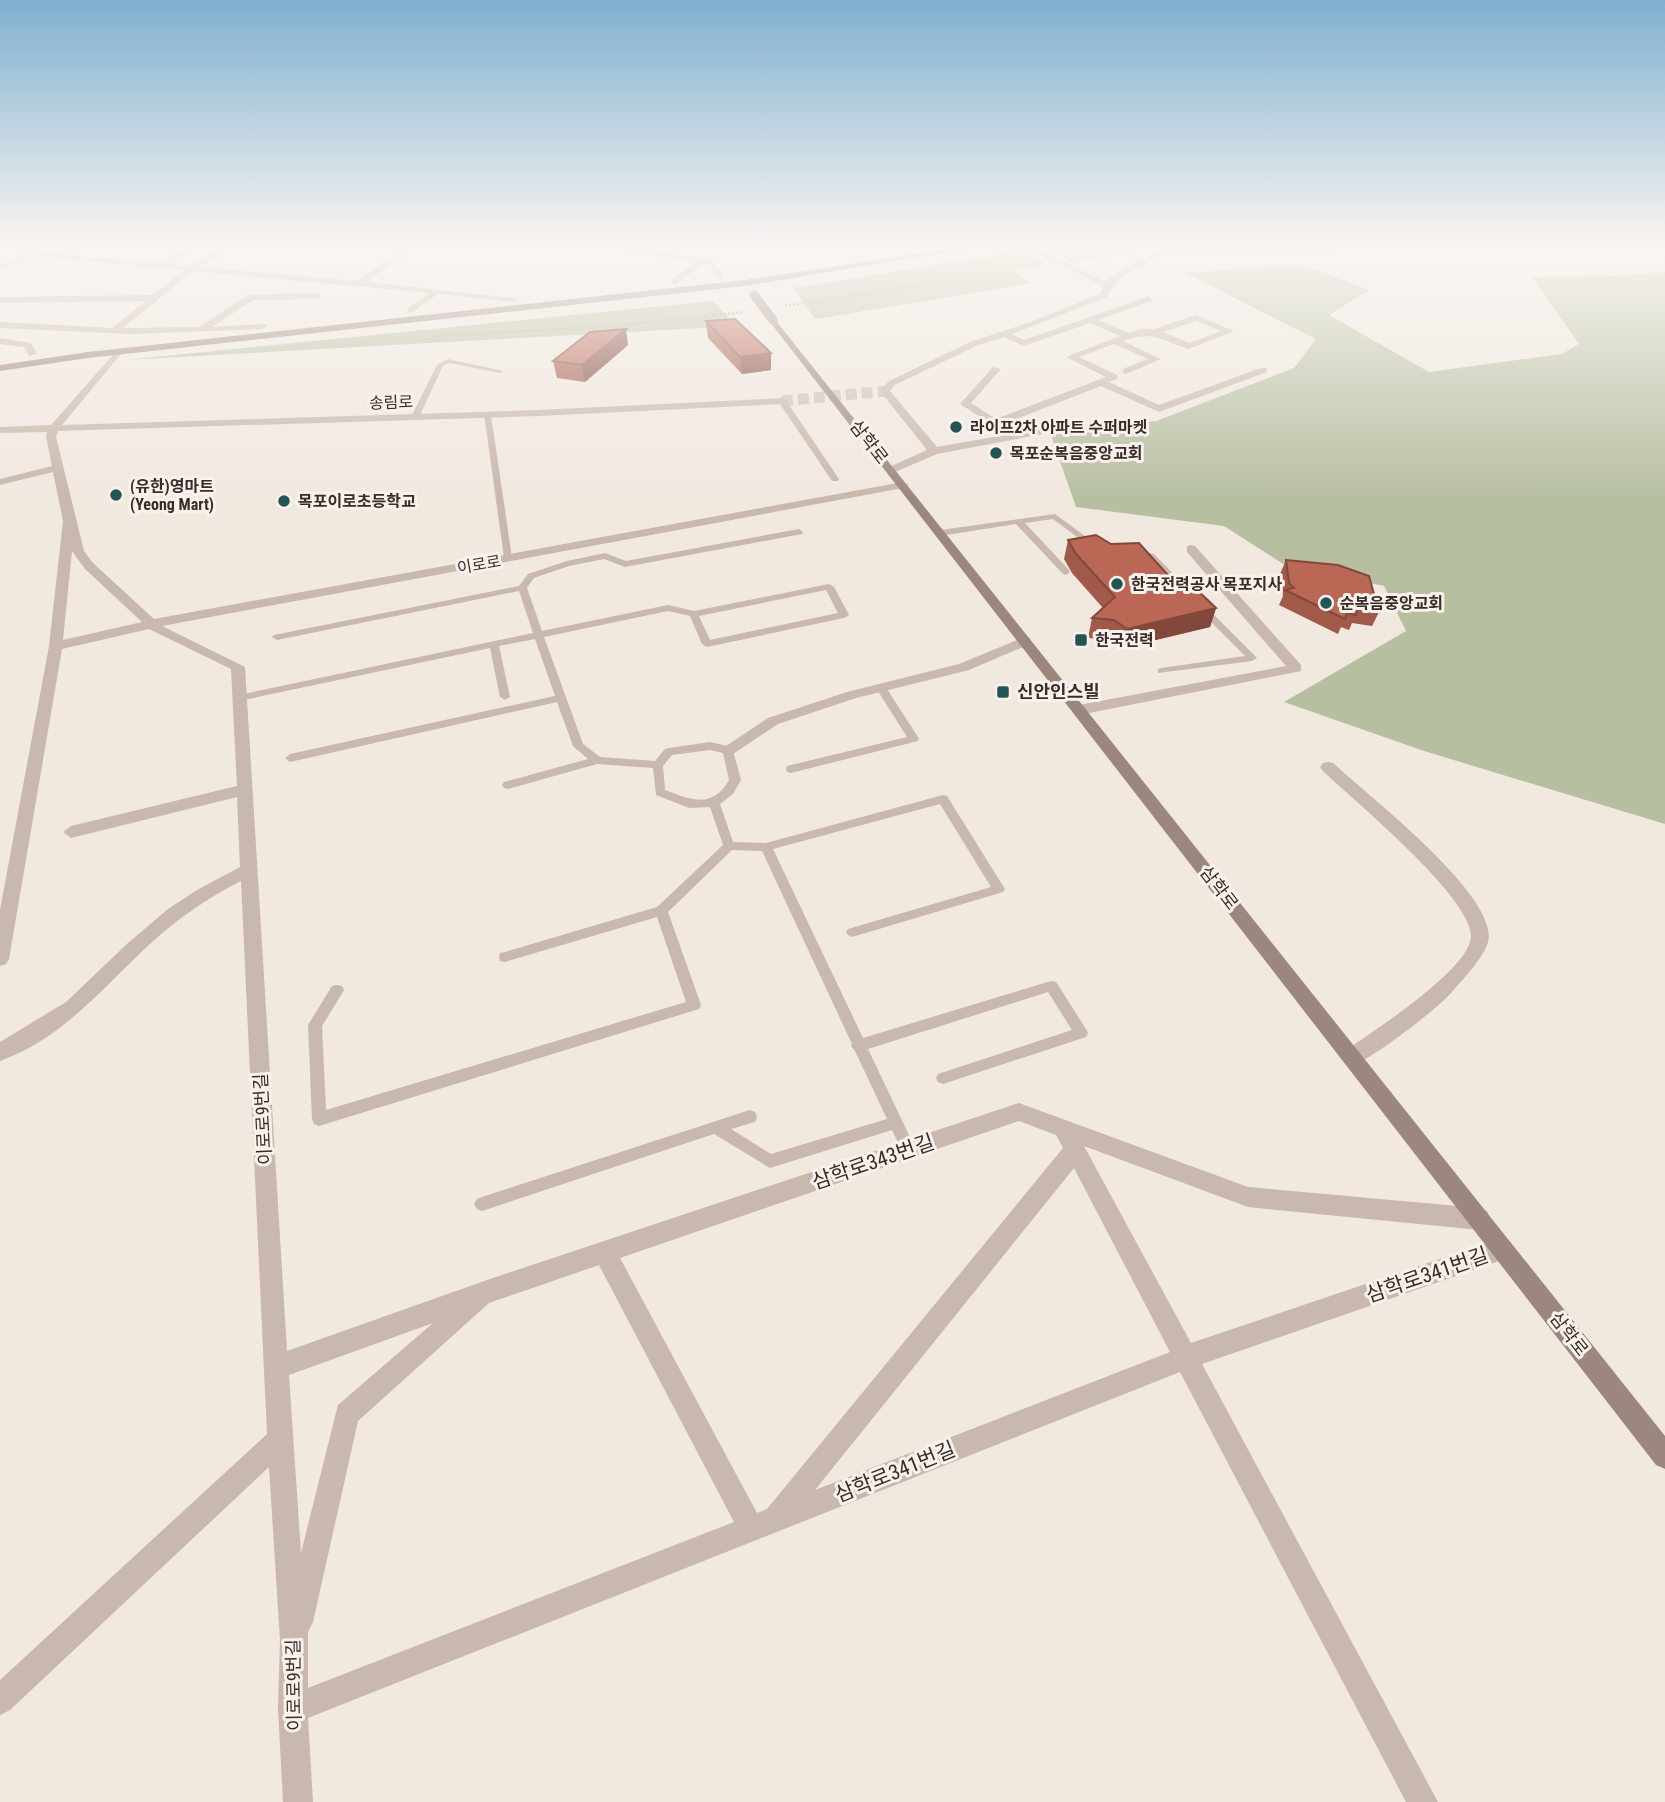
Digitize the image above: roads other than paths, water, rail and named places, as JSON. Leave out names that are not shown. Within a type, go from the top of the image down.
[{"type":"street","points":[[0,359],[220,331]]},
{"type":"street","points":[[0,368],[308,331]]},
{"type":"street","name":"삼학로","points":[[782,331],[1665,1457]]},
{"type":"street","points":[[934,451],[885,391],[892,383],[973,344],[1012,331]]},
{"type":"street","points":[[1005,334],[1024,343],[1058,331]]},
{"type":"street","points":[[1116,331],[1127,336]]},
{"type":"street","points":[[995,423],[1114,377],[1071,357],[1140,332],[1155,332],[1189,346],[1228,331]]},
{"type":"street","points":[[0,341],[28,345],[32,354]]},
{"type":"street","points":[[1114,341],[1156,359],[1126,370]]},
{"type":"street","points":[[0,959],[6,893],[56,646],[69,521],[51,437],[54,428],[118,352]]},
{"type":"street","points":[[996,369],[965,404],[1016,436]]},
{"type":"street","points":[[1101,382],[1159,410],[1264,370]]},
{"type":"street","name":"송림로","points":[[0,429],[487,415],[782,401]]},
{"type":"street","points":[[891,470],[934,451],[1049,430]]},
{"type":"street","points":[[0,482],[59,467]]},
{"type":"street","name":"이로로","points":[[56,646],[151,624],[903,485]]},
{"type":"street","name":"이로로9번길","points":[[69,521],[78,551],[89,566],[151,624],[158,630],[237,667],[280,1439],[294,1640],[293,1709],[298,1802]]},
{"type":"street","points":[[1079,710],[1296,668],[1191,549]]},
{"type":"street","points":[[728,750],[773,721],[881,688],[964,667],[1025,641]]},
{"type":"street","points":[[1328,767],[1453,883],[1476,918],[1480,938],[1471,956],[1434,999],[1352,1057]]},
{"type":"street","points":[[71,832],[245,790]]},
{"type":"street","points":[[0,1052],[75,1007],[136,946],[195,899],[216,885],[249,870]]},
{"type":"street","name":"삼학로343번길","points":[[277,1367],[486,1292],[1019,1112],[1070,1139],[1248,1198],[1479,1219]]},
{"type":"street","points":[[604,1252],[763,1524],[1070,1139],[1423,1802]]},
{"type":"street","name":"삼학로341번길","points":[[293,1709],[1186,1357],[1502,1249]]},
{"type":"street","points":[[294,1640],[347,1414],[486,1292]]},
{"type":"street","points":[[0,1700],[280,1439]]},
{"type":"lane","points":[[415,417],[440,365],[448,361],[500,371]]},
{"type":"lane","points":[[782,401],[835,479]]},
{"type":"lane","points":[[487,415],[508,558]]},
{"type":"lane","points":[[940,533],[1055,516],[1097,548],[1110,550]]},
{"type":"lane","points":[[1019,522],[1066,572]]},
{"type":"lane","points":[[276,637],[522,589],[531,576],[593,558],[605,556],[625,564],[799,531]]},
{"type":"lane","points":[[1124,552],[1150,555],[1252,658],[1161,671]]},
{"type":"lane","points":[[239,698],[668,608],[694,614],[829,587],[844,615],[707,644],[694,614]]},
{"type":"lane","points":[[522,589],[578,746],[597,760]]},
{"type":"lane","points":[[494,646],[505,697]]},
{"type":"lane","points":[[791,769],[914,739],[881,688]]},
{"type":"lane","points":[[290,758],[559,698]]},
{"type":"lane","points":[[710,746],[728,750],[735,780],[729,791],[714,803],[689,804],[660,792],[658,765],[669,752],[710,746]]},
{"type":"lane","points":[[509,785],[597,760],[658,765]]},
{"type":"lane","points":[[505,957],[661,911],[730,846],[766,847],[943,799],[999,889],[852,932]]},
{"type":"lane","points":[[714,803],[730,846]]},
{"type":"lane","points":[[766,847],[909,1150]]},
{"type":"lane","points":[[337,990],[315,1025],[319,1119],[694,1005],[661,911]]},
{"type":"lane","points":[[858,1046],[1051,986],[1082,1033],[943,1078]]},
{"type":"lane","points":[[482,1203],[750,1117]]},
{"type":"lane","points":[[715,1127],[770,1161],[895,1122]]},
{"type":"tunnel","points":[[782,401],[885,391]]},
{"type":"place","name":"라이프2차 아파트 수퍼마켓","points":[[956,427]]},
{"type":"place","name":"목포순복음중앙교회","points":[[996,453]]},
{"type":"place","name":"(유한)영마트 (Yeong Mart)","points":[[116,495]]},
{"type":"place","name":"목포이로초등학교","points":[[284,501]]},
{"type":"place","name":"한국전력공사 목포지사","points":[[1117,584]]},
{"type":"place","name":"순복음중앙교회","points":[[1326,603]]},
{"type":"place","name":"한국전력","points":[[1081,640]]},
{"type":"place","name":"신안인스빌","points":[[1003,692]]}]
